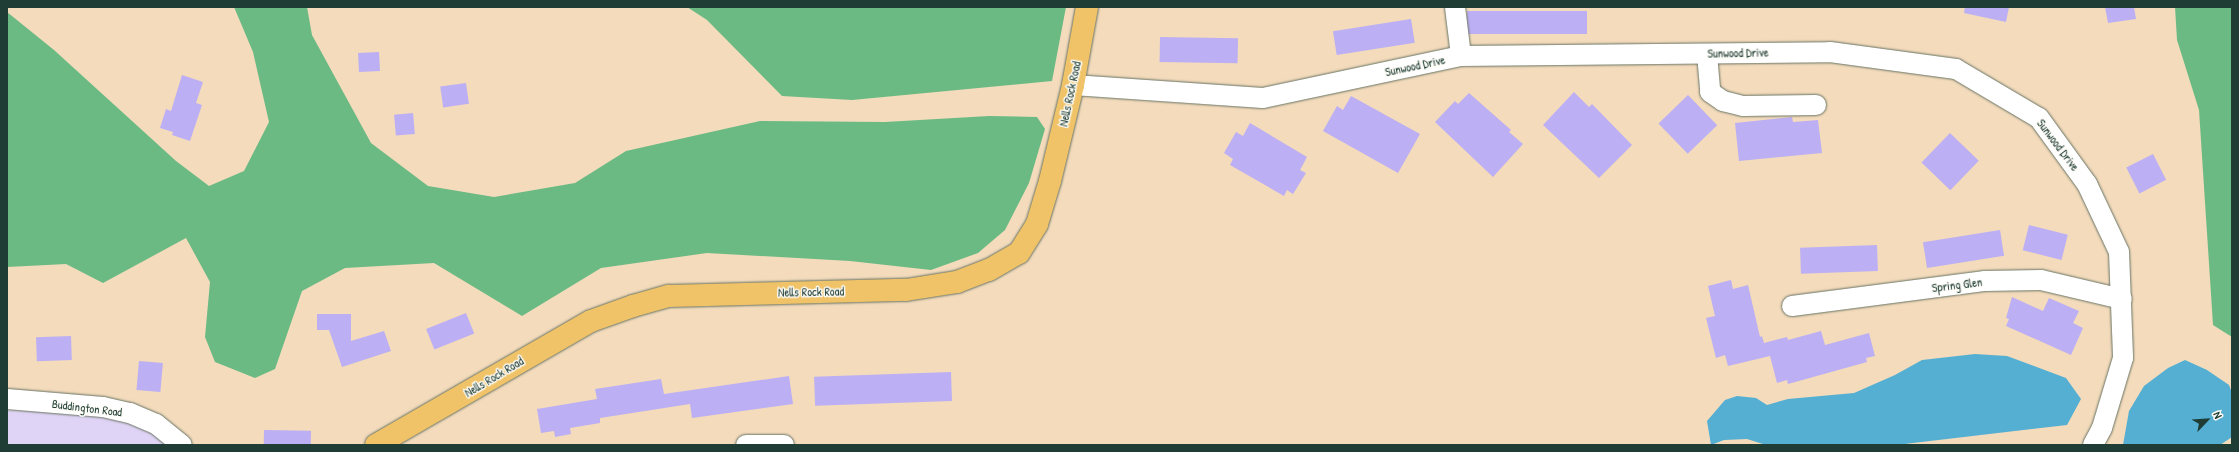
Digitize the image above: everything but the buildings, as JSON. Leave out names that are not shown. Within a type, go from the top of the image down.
[{"type":"main road","name":"Nells Rock Road","points":[[378,444],[591,321],[633,306],[669,296],[906,290],[957,282],[989,270],[1019,253],[1037,224],[1050,181],[1072,85],[1087,7]]},
{"type":"street","points":[[1455,7],[1461,56]]},
{"type":"street","name":"Sunwood Drive","points":[[1072,85],[1263,98],[1461,56],[1830,52],[1956,69],[2039,118],[2087,184],[2119,252],[2122,299],[2123,358],[2102,428],[2093,445]]},
{"type":"street","points":[[1707,54],[1710,92],[1723,101],[1743,106],[1816,105]]},
{"type":"street","name":"Spring Glen","points":[[1792,306],[1992,281],[2041,280],[2122,299]]},
{"type":"street","name":"Buddington Road","points":[[7,399],[103,407],[130,413],[156,424],[182,445]]},
{"type":"street","points":[[746,445],[758,443],[784,445]]},
{"type":"shaded area","points":[[7,410],[106,415],[155,433],[168,445],[7,445]]},
{"type":"green space","points":[[234,7],[307,7],[312,35],[371,143],[428,186],[494,197],[575,183],[626,151],[760,121],[885,122],[989,116],[1037,117],[1045,129],[1029,183],[1005,230],[978,253],[931,270],[850,261],[707,253],[601,268],[522,316],[434,263],[345,268],[302,291],[275,369],[255,378],[215,362],[205,337],[210,282],[186,238],[103,283],[66,264],[7,267],[7,12],[54,50],[176,161],[209,186],[244,171],[269,122],[253,52]]},
{"type":"green space","points":[[687,7],[1066,7],[1052,81],[852,100],[782,96],[707,20]]},
{"type":"green space","points":[[2175,7],[2232,7],[2232,337],[2213,325],[2199,110],[2177,40]]},
{"type":"water","points":[[1975,354],[2007,356],[2066,378],[2081,399],[2067,425],[1896,445],[1766,445],[1747,439],[1724,440],[1711,445],[1707,421],[1725,400],[1737,396],[1756,398],[1767,405],[1788,399],[1854,393],[1895,375],[1922,360]]},
{"type":"water","points":[[2185,360],[2207,370],[2229,385],[2232,393],[2232,437],[2220,445],[2123,445],[2129,411],[2144,386],[2168,368]]}]
